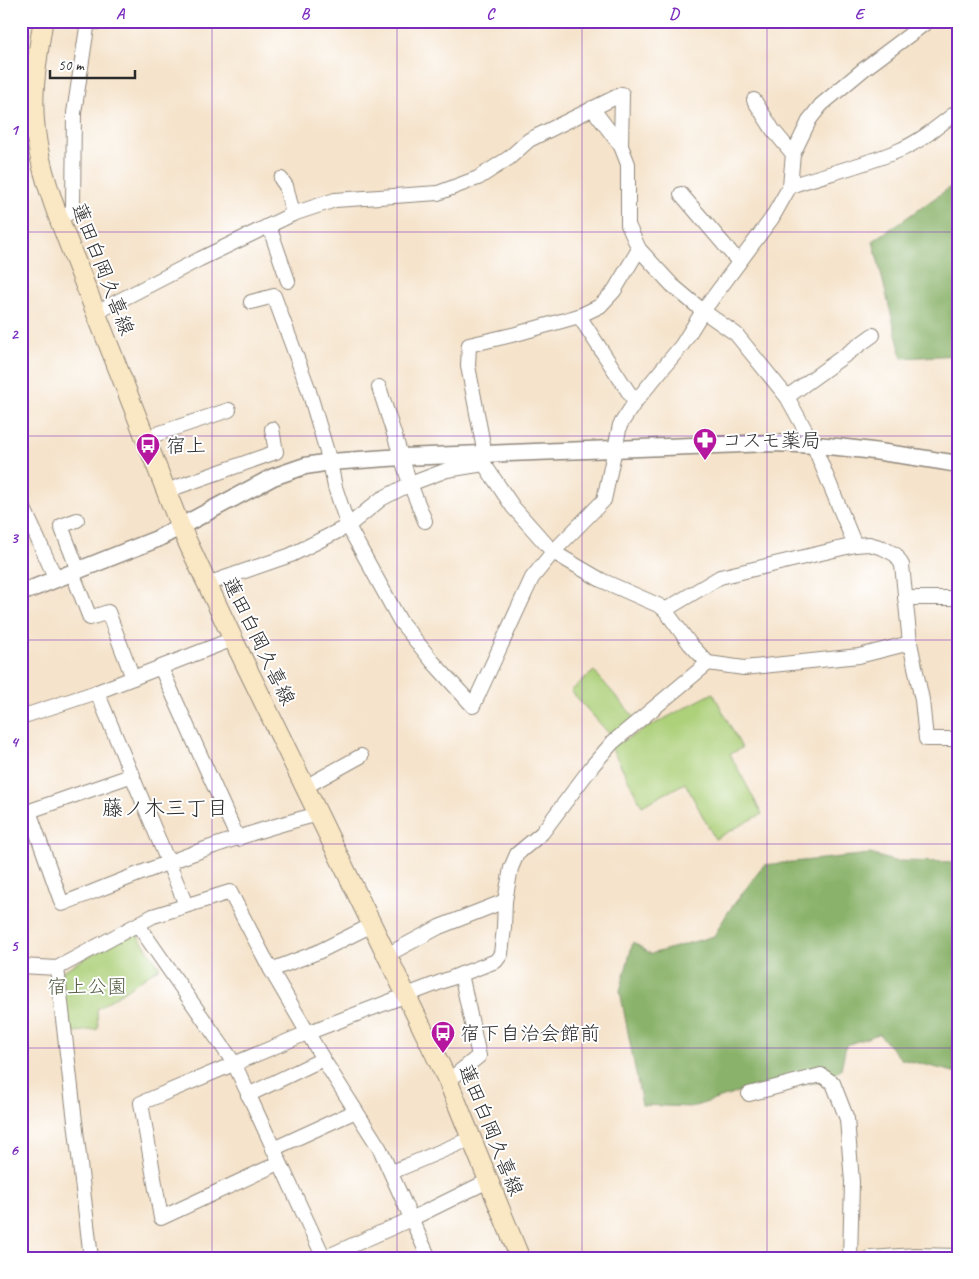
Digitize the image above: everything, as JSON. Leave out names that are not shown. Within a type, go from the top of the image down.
[{"type":"main road","name":"蓮田白岡久喜線","points":[[43,21],[34,96],[35,131],[44,177],[59,219],[180,526],[232,639],[448,1082],[520,1258]]},
{"type":"street","points":[[251,302],[274,296],[308,388],[330,462],[335,487],[348,526],[400,621],[433,662],[473,706],[532,578],[553,552],[604,500],[620,425],[635,402],[682,345],[703,311],[772,218],[790,186],[793,154],[810,119],[821,105],[864,69],[928,21]]},
{"type":"street","points":[[59,219],[72,211],[73,206],[74,113],[88,24]]},
{"type":"street","points":[[97,312],[293,214],[335,200],[438,193],[478,178],[509,158],[529,140],[622,94],[621,146]]},
{"type":"street","points":[[754,100],[773,130],[793,154]]},
{"type":"street","points":[[592,108],[621,146],[628,164],[628,225],[639,249],[672,286],[736,334],[787,397],[813,444],[856,545]]},
{"type":"street","points":[[790,186],[902,149],[958,111]]},
{"type":"street","points":[[281,179],[286,186],[293,214]]},
{"type":"street","points":[[681,194],[739,262]]},
{"type":"street","points":[[269,226],[288,281]]},
{"type":"street","points":[[639,249],[614,291],[600,306],[579,316],[469,345],[468,366],[484,459],[513,507],[553,552],[601,580],[660,606],[690,644],[708,663],[744,668],[860,656],[910,643]]},
{"type":"street","points":[[579,316],[635,402]]},
{"type":"street","points":[[787,397],[873,335]]},
{"type":"street","points":[[379,387],[410,484],[425,521]]},
{"type":"street","points":[[145,438],[229,410]]},
{"type":"street","points":[[166,491],[276,452],[272,429]]},
{"type":"street","points":[[21,593],[157,539],[288,471],[330,462],[402,458],[484,459],[615,450],[772,443],[813,444],[958,464]]},
{"type":"street","points":[[206,584],[291,555],[348,526],[381,499],[410,484],[484,459]]},
{"type":"street","points":[[21,502],[56,579]]},
{"type":"street","points":[[77,520],[61,526],[90,618],[108,612],[134,678]]},
{"type":"street","points":[[665,610],[720,578],[856,545],[868,544],[896,555],[902,565],[910,643],[922,700],[926,739],[958,739]]},
{"type":"street","points":[[905,598],[958,598]]},
{"type":"street","points":[[21,717],[97,692],[232,639]]},
{"type":"street","points":[[279,1163],[162,1218],[141,1103],[308,1032],[496,961],[501,954],[505,901],[516,854],[542,833],[587,772],[613,742],[708,663]]},
{"type":"street","points":[[161,668],[238,839]]},
{"type":"street","points":[[97,692],[186,904]]},
{"type":"street","points":[[305,787],[361,756]]},
{"type":"street","points":[[133,775],[25,812],[62,904],[169,862],[290,821],[318,814]]},
{"type":"street","points":[[21,966],[57,968],[153,916],[186,904],[230,892],[271,970],[323,1059],[380,1149],[392,1172],[429,1258]]},
{"type":"street","points":[[387,955],[439,928],[505,901]]},
{"type":"street","points":[[138,924],[234,1063],[324,1258],[411,1219],[488,1181]]},
{"type":"street","points":[[271,970],[318,952],[372,925]]},
{"type":"street","points":[[57,968],[91,1258]]},
{"type":"street","points":[[448,1082],[479,1056],[460,974]]},
{"type":"street","points":[[248,1095],[323,1059]]},
{"type":"street","points":[[749,1094],[822,1075],[833,1083],[846,1119],[852,1182],[850,1258]]},
{"type":"street","points":[[273,1149],[356,1111]]},
{"type":"street","points":[[392,1172],[472,1138]]},
{"type":"street","points":[[870,1258],[915,1255],[958,1256]]},
{"type":"lane","points":[[88,24],[165,21]]},
{"type":"green space","points":[[958,182],[958,355],[902,358],[873,241]]},
{"type":"green space","points":[[594,671],[634,717],[612,737],[571,691]]},
{"type":"green space","points":[[713,693],[742,748],[730,754],[762,814],[715,839],[685,783],[642,806],[611,747]]},
{"type":"green space","points":[[870,854],[894,861],[958,862],[958,1073],[901,1059],[879,1034],[846,1045],[841,1069],[824,1082],[749,1089],[692,1107],[642,1105],[620,991],[633,942],[651,954],[714,936],[728,912],[764,865]]},
{"type":"green space","name":"宿上公園","points":[[134,930],[160,967],[97,1009],[98,1029],[68,1033],[61,972]]},
{"type":"place","name":"コスモ薬局","points":[[705,461]]},
{"type":"place","name":"宿上","points":[[148,466]]},
{"type":"place","name":"宿下自治会館前","points":[[443,1054]]},
{"type":"district","name":"藤ノ木三丁目","points":[[165,808]]}]
